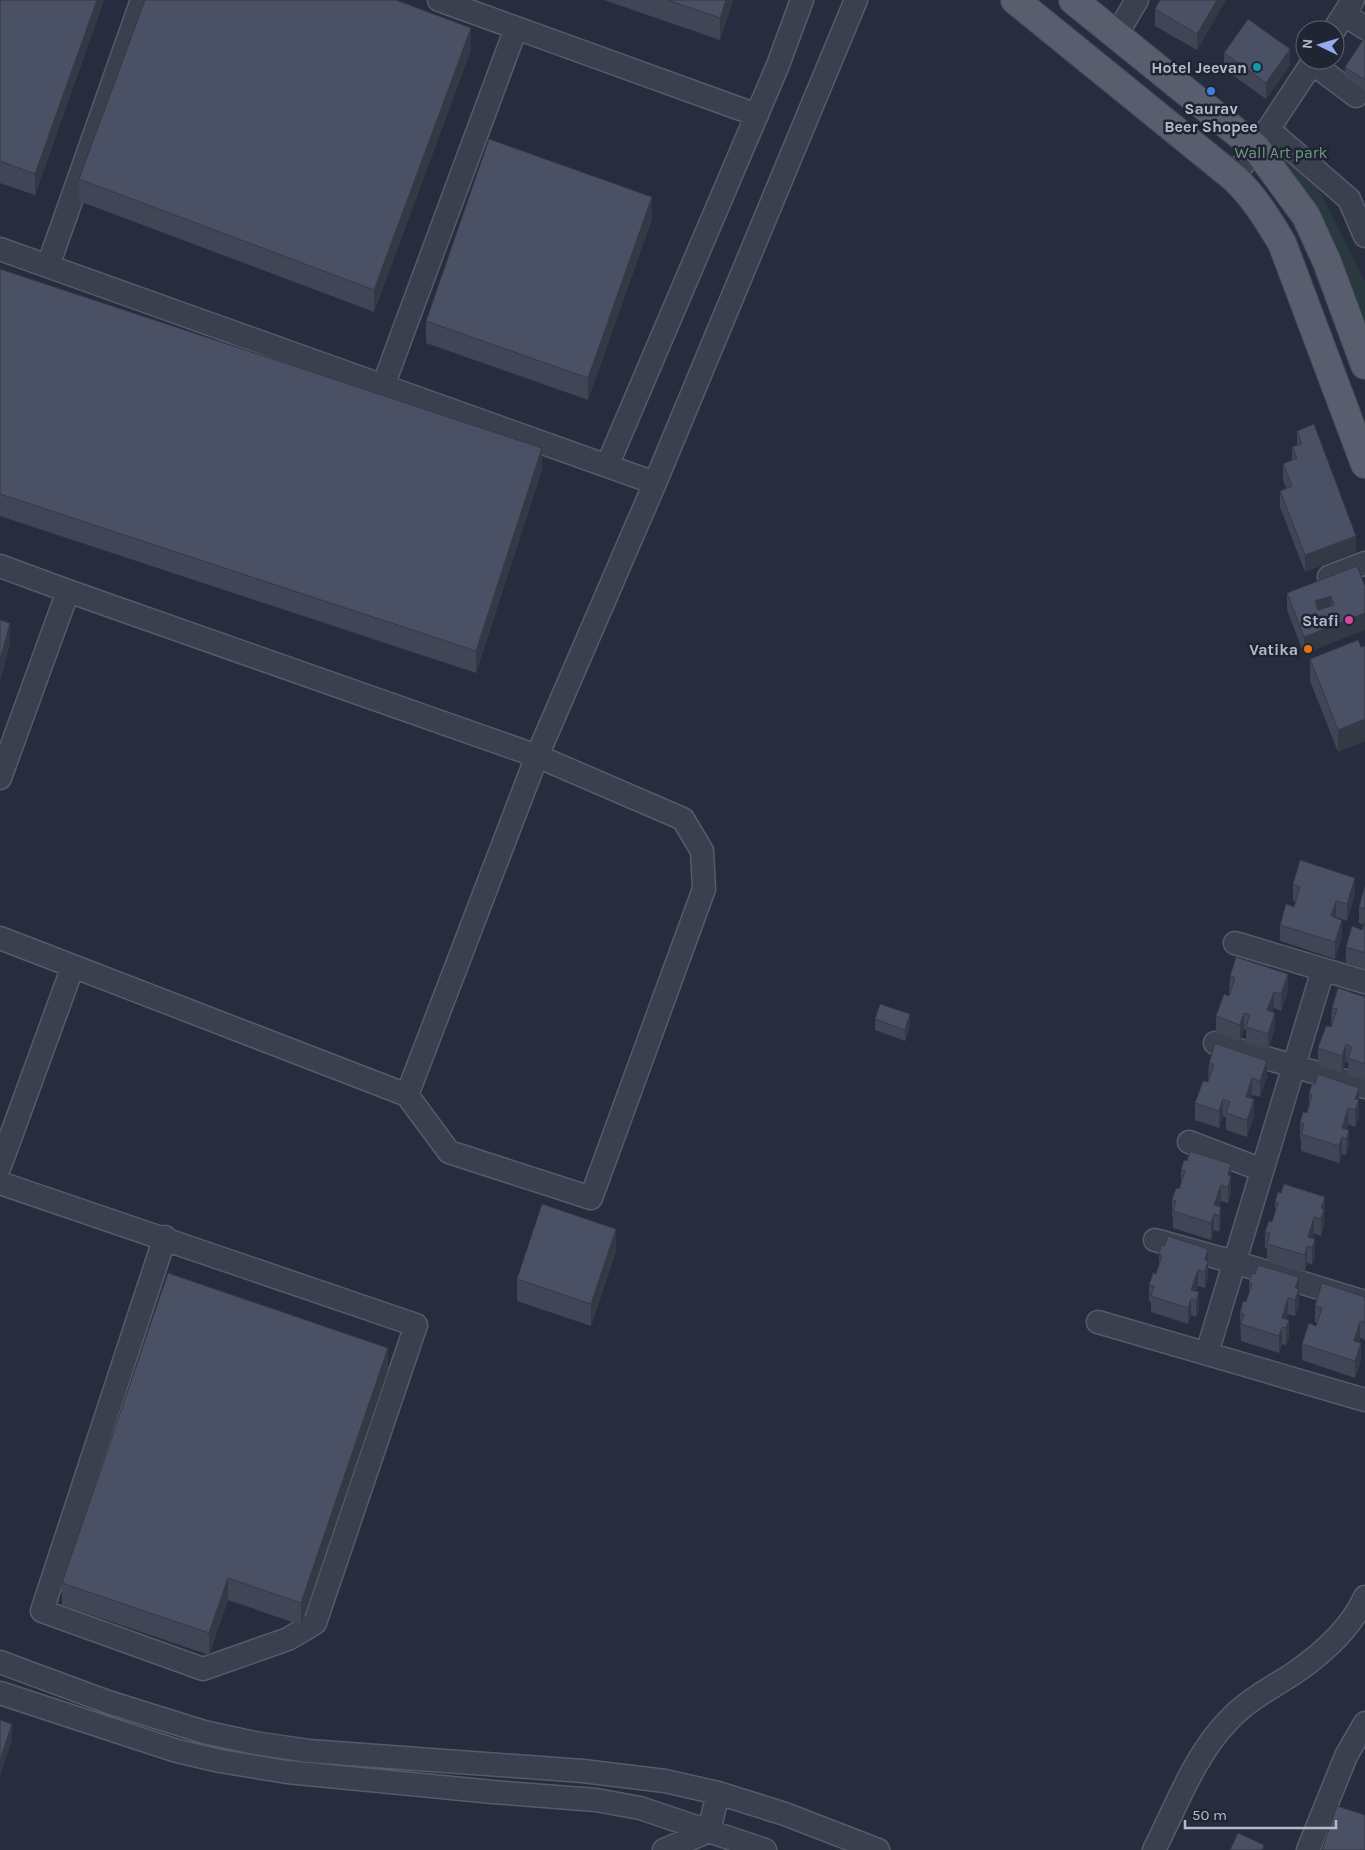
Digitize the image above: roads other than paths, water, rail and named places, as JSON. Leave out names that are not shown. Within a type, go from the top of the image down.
[{"type":"main road","points":[[1015,0],[1233,177],[1262,210],[1282,243],[1365,464]]},
{"type":"main road","points":[[1073,0],[1116,35],[1262,138],[1306,216],[1327,262],[1365,365]]},
{"type":"street","points":[[48,266],[142,0]]},
{"type":"street","points":[[439,0],[756,115]]},
{"type":"street","points":[[607,466],[778,65],[802,0]]},
{"type":"street","points":[[407,1095],[537,756],[655,483],[856,0]]},
{"type":"street","points":[[1116,35],[1137,0]]},
{"type":"street","points":[[1344,15],[1365,28]]},
{"type":"street","points":[[383,386],[516,28]]},
{"type":"street","points":[[1233,177],[1308,70]]},
{"type":"street","points":[[1323,70],[1356,96]]},
{"type":"street","points":[[1262,138],[1349,199],[1362,223]]},
{"type":"street","points":[[0,248],[655,483]]},
{"type":"street","points":[[1308,586],[1365,563]]},
{"type":"street","points":[[0,566],[537,756],[682,819],[702,851],[704,889],[591,1198],[449,1152],[407,1095],[0,938]]},
{"type":"street","points":[[0,778],[68,591]]},
{"type":"street","points":[[1235,944],[1365,982]]},
{"type":"street","points":[[0,1166],[73,966]]},
{"type":"street","points":[[1207,1353],[1323,970]]},
{"type":"street","points":[[1215,1044],[1365,1087]]},
{"type":"street","points":[[1189,1142],[1262,1170]]},
{"type":"street","points":[[0,1183],[165,1238],[416,1325],[315,1623],[288,1639],[203,1668],[42,1611],[165,1238]]},
{"type":"street","points":[[1155,1240],[1365,1302]]},
{"type":"street","points":[[1098,1322],[1365,1400]]},
{"type":"street","points":[[1154,1850],[1190,1777],[1208,1746],[1228,1720],[1256,1697],[1295,1672],[1344,1630],[1364,1599]]},
{"type":"street","points":[[0,1662],[108,1702],[204,1732],[255,1743],[308,1751],[583,1771],[665,1780],[718,1793],[785,1814],[878,1850]]},
{"type":"street","points":[[0,1693],[177,1751],[220,1761],[297,1773],[596,1800],[640,1808],[765,1850]]},
{"type":"street","points":[[1308,1850],[1356,1759],[1365,1723]]},
{"type":"street","points":[[709,1832],[718,1793]]},
{"type":"street","points":[[664,1850],[709,1832]]},
{"type":"place","name":"Hotel Jeevan","points":[[1257,67]]},
{"type":"place","name":"Saurav Beer Shopee","points":[[1211,91]]},
{"type":"place","name":"Stafi","points":[[1349,620]]},
{"type":"place","name":"Vatika","points":[[1308,649]]},
{"type":"park label","name":"Wall Art park","points":[[1281,152]]}]
